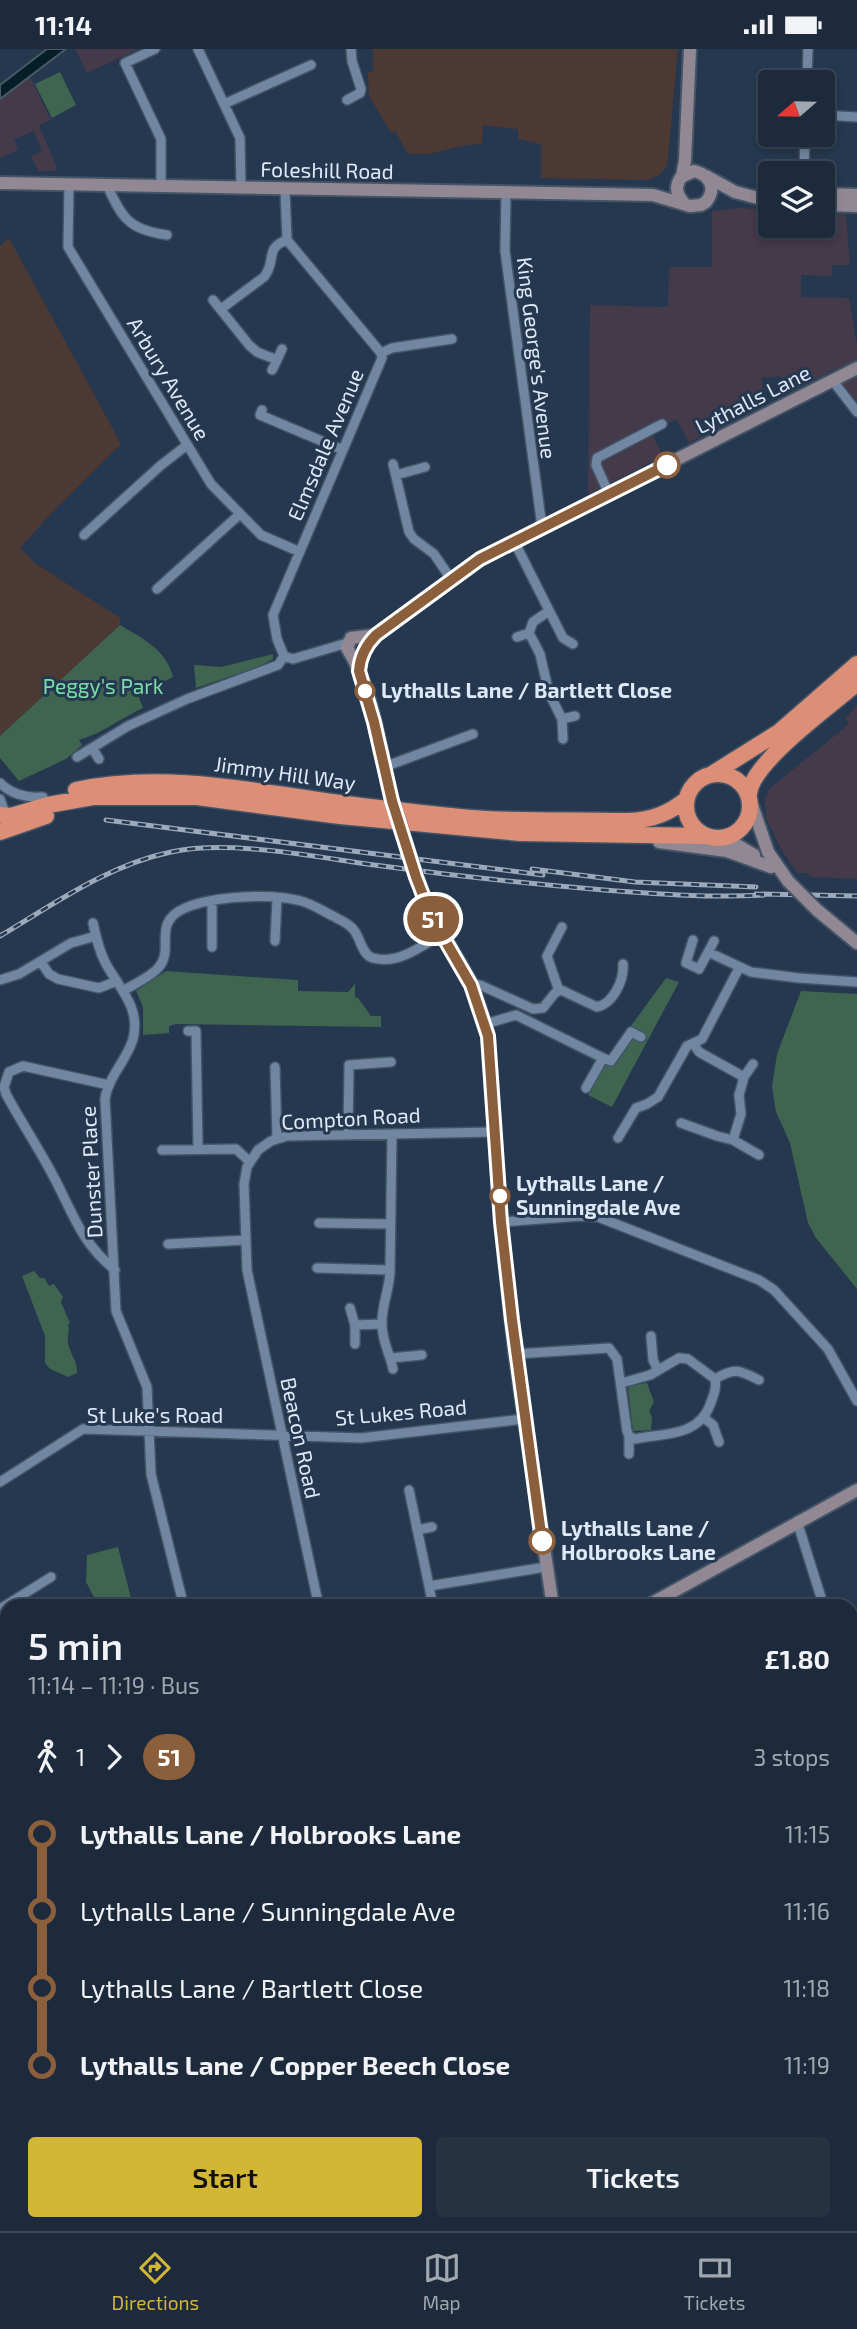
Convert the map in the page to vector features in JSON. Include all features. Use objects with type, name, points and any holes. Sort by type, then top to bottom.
[{"type":"highway","points":[[857,664],[779,732],[699,780],[687,799],[689,819],[693,827],[705,836],[725,838],[739,832],[750,813],[751,782],[763,765],[857,683]]},
{"type":"highway","points":[[710,775],[729,776],[741,783],[750,799]]},
{"type":"highway","name":"Jimmy Hill Way","points":[[2,818],[43,797],[102,785],[160,781],[227,786],[307,799],[485,819],[649,820],[671,811],[687,799]]},
{"type":"highway","name":"Jimmy Hill Way","points":[[2,818],[75,799],[197,797],[439,827],[520,834],[705,836]]},
{"type":"street","points":[[155,49],[125,63],[161,139],[161,187]]},
{"type":"street","points":[[198,49],[242,142],[241,189]]},
{"type":"street","points":[[347,100],[362,89],[352,61],[352,49]]},
{"type":"street","points":[[690,49],[685,142],[677,193],[682,202],[695,207],[710,198],[734,192]]},
{"type":"street","points":[[807,70],[808,49]]},
{"type":"street","points":[[224,104],[311,65]]},
{"type":"street","points":[[835,116],[857,117]]},
{"type":"street","points":[[685,142],[692,158],[711,184],[710,198]]},
{"type":"street","points":[[653,195],[681,176],[694,171],[734,192],[758,197]]},
{"type":"street","name":"Foleshill Road","points":[[0,183],[653,195],[682,202]]},
{"type":"street","name":"Arbury Avenue","points":[[69,184],[68,247],[211,484],[261,535],[300,552]]},
{"type":"street","points":[[107,185],[128,221],[139,230],[167,235]]},
{"type":"street","points":[[221,309],[270,271],[271,253],[275,246],[287,240],[285,190]]},
{"type":"street","name":"King George's Avenue","points":[[506,192],[505,251],[542,527]]},
{"type":"street","points":[[835,194],[857,195]]},
{"type":"street","points":[[751,195],[758,195]]},
{"type":"street","points":[[835,205],[857,206]]},
{"type":"street","name":"Elmsdale Avenue","points":[[284,656],[277,639],[273,615],[382,360],[381,353],[287,240]]},
{"type":"street","points":[[213,300],[257,352],[276,360]]},
{"type":"street","points":[[381,353],[392,348],[452,339]]},
{"type":"street","points":[[272,370],[282,349]]},
{"type":"street","name":"Lythalls Lane","points":[[355,648],[480,559],[857,368]]},
{"type":"street","points":[[833,381],[857,412]]},
{"type":"street","points":[[260,415],[343,450]]},
{"type":"street","points":[[609,494],[596,465],[597,458],[662,424]]},
{"type":"street","points":[[84,535],[159,466],[187,445]]},
{"type":"street","points":[[393,464],[409,532],[434,554],[451,579]]},
{"type":"street","points":[[396,475],[425,467]]},
{"type":"street","points":[[157,589],[240,514]]},
{"type":"street","points":[[514,541],[563,638],[573,644]]},
{"type":"street","points":[[549,611],[533,622],[529,633],[540,654],[549,693],[562,719],[563,739]]},
{"type":"street","points":[[517,637],[529,633]]},
{"type":"street","points":[[77,757],[128,726],[187,699],[278,665],[284,656],[293,659],[333,647],[355,648],[392,801],[423,896],[471,985],[485,1024],[491,1063],[501,1222],[515,1355],[552,1599]]},
{"type":"street","points":[[562,719],[575,716]]},
{"type":"street","points":[[384,767],[473,734]]},
{"type":"street","points":[[92,748],[99,759]]},
{"type":"street","points":[[0,783],[23,797],[43,797]]},
{"type":"street","points":[[750,799],[768,852],[786,879]]},
{"type":"street","points":[[585,836],[717,849],[771,867]]},
{"type":"street","points":[[725,838],[771,867],[817,910],[854,939]]},
{"type":"street","points":[[123,991],[160,966],[163,960],[165,927],[170,918],[188,907],[212,901],[253,897],[302,901],[348,924],[357,934],[366,954],[372,958],[402,956],[442,934]]},
{"type":"street","points":[[275,941],[277,899]]},
{"type":"street","points":[[212,901],[212,947]]},
{"type":"street","name":"Dunster Place","points":[[93,923],[104,959],[134,1011],[133,1038],[105,1098],[116,1311],[147,1387],[152,1474],[182,1599]]},
{"type":"street","points":[[559,991],[547,956],[562,927]]},
{"type":"street","points":[[0,980],[19,974],[71,943],[96,936]]},
{"type":"street","points":[[693,940],[686,963],[699,969],[714,941]]},
{"type":"street","points":[[708,952],[739,968],[799,978],[840,982],[852,981],[857,975]]},
{"type":"street","points":[[41,962],[49,974],[58,979],[99,988],[117,981]]},
{"type":"street","points":[[559,991],[565,991],[593,1006],[602,1006],[610,1001],[624,974],[623,964]]},
{"type":"street","points":[[618,1138],[636,1108],[647,1104],[661,1093],[687,1047],[702,1039],[739,968]]},
{"type":"street","points":[[471,985],[480,985],[538,1010],[547,1006],[559,991]]},
{"type":"street","points":[[485,1024],[516,1015],[611,1061],[631,1032],[641,1037]]},
{"type":"street","points":[[196,1031],[198,1148]]},
{"type":"street","points":[[693,1044],[699,1052],[744,1077]]},
{"type":"street","points":[[586,1089],[603,1058]]},
{"type":"street","points":[[348,1134],[349,1065],[391,1062]]},
{"type":"street","points":[[733,1140],[740,1125],[739,1095],[744,1077],[753,1064]]},
{"type":"street","points":[[109,1085],[23,1066],[9,1072],[4,1087],[86,1243],[115,1270]]},
{"type":"street","points":[[275,1067],[277,1138]]},
{"type":"street","points":[[681,1123],[733,1140],[759,1155]]},
{"type":"street","name":"Compton Road","points":[[249,1161],[258,1150],[277,1138],[292,1135],[495,1132]]},
{"type":"street","points":[[392,1134],[390,1281],[381,1324],[383,1340],[393,1369]]},
{"type":"street","points":[[162,1150],[236,1149],[249,1161],[244,1184],[246,1240],[168,1244]]},
{"type":"street","points":[[501,1222],[598,1217],[759,1280],[774,1290],[828,1349],[857,1401]]},
{"type":"street","points":[[319,1223],[390,1224]]},
{"type":"street","name":"Beacon Road","points":[[246,1240],[248,1277],[317,1599]]},
{"type":"street","points":[[317,1268],[390,1270]]},
{"type":"street","points":[[350,1308],[355,1325],[355,1344]]},
{"type":"street","points":[[355,1325],[381,1324]]},
{"type":"street","points":[[651,1336],[653,1360],[657,1370]]},
{"type":"street","points":[[515,1355],[609,1348],[617,1359],[622,1383],[629,1454]]},
{"type":"street","points":[[391,1358],[422,1355]]},
{"type":"street","points":[[622,1383],[640,1379],[679,1358],[688,1359],[715,1379],[716,1388],[704,1418],[695,1427],[635,1439],[629,1436]]},
{"type":"street","points":[[715,1379],[729,1370],[742,1371],[759,1380]]},
{"type":"street","points":[[704,1418],[713,1425],[719,1442]]},
{"type":"street","name":"St Lukes Road","points":[[281,1436],[360,1438],[524,1419]]},
{"type":"street","name":"St Luke's Road","points":[[0,1482],[83,1429],[281,1436]]},
{"type":"street","points":[[409,1490],[431,1599]]},
{"type":"street","points":[[659,1599],[857,1490]]},
{"type":"street","points":[[797,1521],[821,1599]]},
{"type":"street","points":[[417,1530],[432,1527]]},
{"type":"street","points":[[429,1586],[546,1567]]},
{"type":"street","points":[[16,1599],[51,1577]]},
{"type":"shaded area","points":[[75,49],[139,49],[87,73]]},
{"type":"shaded area","points":[[373,49],[678,49],[667,166],[658,176],[646,180],[541,178],[541,144],[518,139],[518,129],[483,125],[482,144],[429,154],[408,154],[395,131],[391,133],[369,96],[368,72],[373,72]]},
{"type":"shaded area","points":[[30,77],[51,120],[39,125],[56,171],[38,171],[31,156],[42,151],[34,131],[14,139],[18,150],[0,158],[0,99]]},
{"type":"shaded area","points":[[758,209],[758,238],[835,238],[835,214],[846,216],[850,265],[832,265],[832,276],[801,275],[801,297],[849,298],[857,345],[857,406],[835,369],[789,393],[780,376],[762,378],[763,406],[689,443],[677,419],[651,432],[663,456],[588,495],[590,305],[668,307],[669,267],[712,267],[712,211]]},
{"type":"shaded area","points":[[9,238],[121,444],[20,548],[35,563],[120,618],[120,625],[0,736],[0,246]]},
{"type":"shaded area","points":[[857,705],[857,879],[810,877],[807,873],[797,873],[781,849],[766,818],[765,798],[770,788],[848,725],[849,722],[845,719]]},
{"type":"green space","points":[[60,72],[76,105],[52,118],[35,84]]},
{"type":"green space","name":"Peggy's Park","points":[[120,625],[159,652],[170,667],[173,677],[138,695],[143,708],[79,740],[82,745],[66,759],[19,781],[0,758],[0,736]]},
{"type":"green space","points":[[273,654],[273,659],[260,666],[196,688],[194,665],[221,667]]},
{"type":"green space","points":[[166,971],[298,980],[298,991],[348,992],[355,984],[355,997],[371,1016],[381,1016],[381,1027],[176,1024],[169,1026],[169,1033],[143,1035],[143,1007],[136,991]]},
{"type":"green space","points":[[666,978],[679,982],[612,1107],[588,1095],[609,1056]]},
{"type":"green space","points":[[801,991],[857,994],[857,1289],[816,1238],[808,1223],[790,1143],[776,1112],[772,1087],[777,1054]]},
{"type":"green space","points":[[34,1271],[40,1278],[44,1278],[49,1286],[54,1284],[63,1297],[61,1302],[70,1323],[68,1343],[77,1369],[77,1373],[68,1377],[50,1369],[45,1363],[45,1336],[22,1276]]},
{"type":"green space","points":[[647,1383],[654,1402],[649,1411],[652,1417],[651,1430],[633,1431],[628,1389],[631,1385]]},
{"type":"green space","points":[[118,1547],[131,1599],[90,1599],[94,1597],[86,1582],[87,1555]]},
{"type":"water","points":[[47,49],[66,49],[0,99],[0,85]]},
{"type":"railway","points":[[106,820],[543,875]]},
{"type":"railway","points":[[0,936],[61,899],[125,866],[171,852],[195,849],[276,851],[437,873],[604,890],[704,896],[764,895]]},
{"type":"railway","points":[[532,869],[635,882],[756,887]]},
{"type":"railway","points":[[756,894],[857,896]]},
{"type":"bus line","name":"51","points":[[542,1541],[526,1440],[501,1222],[488,1036],[471,985],[431,916],[416,877],[392,801],[359,664],[369,642],[376,635],[480,559],[667,465]]},
{"type":"place","name":"Lythalls Lane / Bartlett Close","points":[[365,691]]},
{"type":"place","name":"Lythalls Lane / Sunningdale Ave","points":[[500,1196]]},
{"type":"place","name":"Lythalls Lane / Holbrooks Lane","points":[[542,1541]]}]
